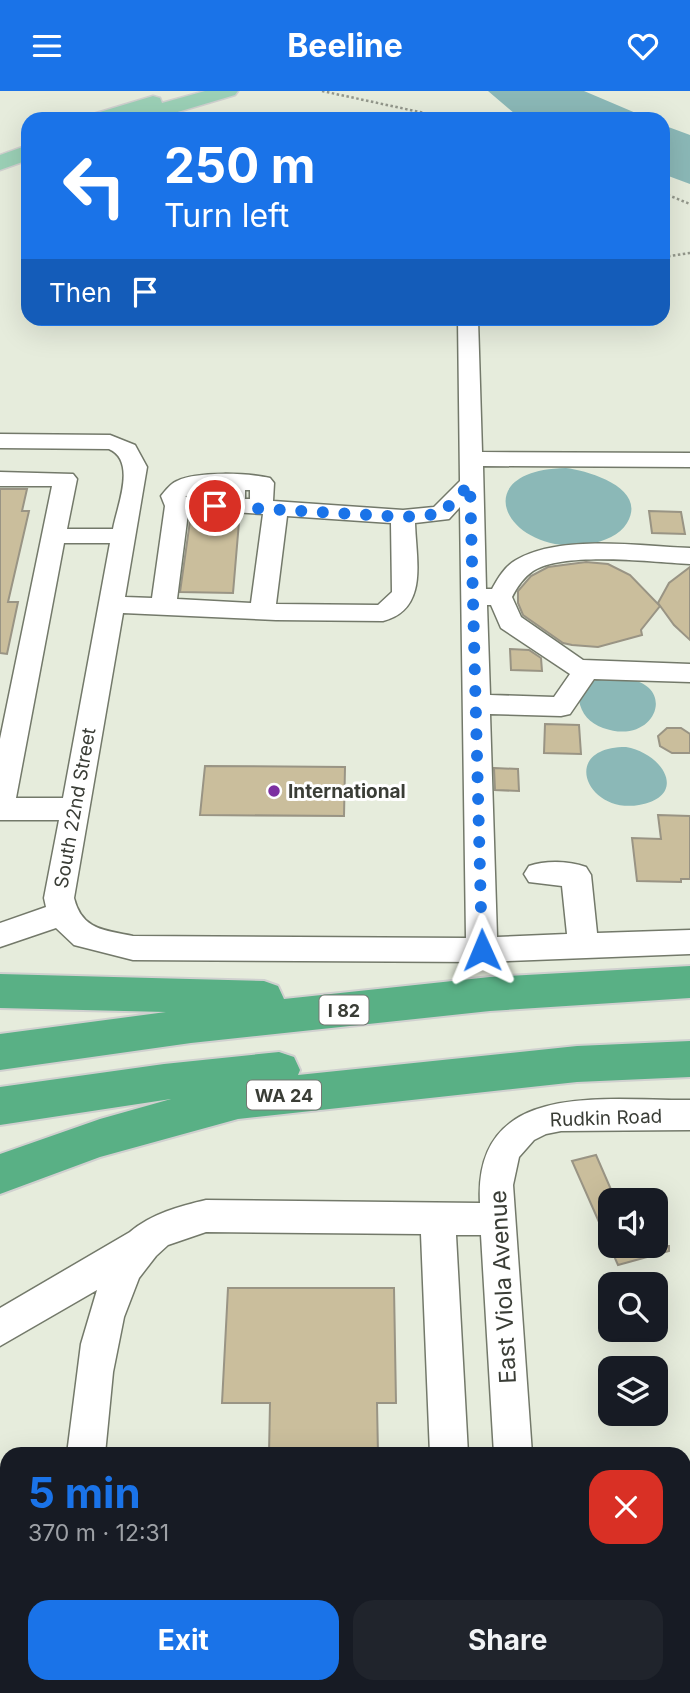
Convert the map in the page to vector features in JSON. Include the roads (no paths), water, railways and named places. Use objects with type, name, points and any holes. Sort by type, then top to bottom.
[{"type":"highway","name":"I 82","points":[[0,1052],[191,1026],[490,994],[690,982]]},
{"type":"highway","points":[[0,991],[294,998],[490,994]]},
{"type":"highway","points":[[0,1107],[164,1082],[369,1061],[560,1045],[690,1041]]},
{"type":"highway","name":"WA 24","points":[[0,1174],[100,1138],[238,1100],[578,1064],[690,1059]]},
{"type":"main road","points":[[125,112],[181,98],[228,91]]},
{"type":"main road","points":[[148,112],[181,98]]},
{"type":"main road","points":[[0,151],[21,144]]},
{"type":"main road","points":[[0,163],[21,155]]},
{"type":"street","points":[[468,326],[482,950]]},
{"type":"street","name":"South 22nd Street","points":[[0,441],[103,442],[127,447],[136,467],[60,898],[62,914],[74,931],[96,941],[133,948],[482,950],[690,942]]},
{"type":"street","points":[[471,472],[690,460]]},
{"type":"street","points":[[163,607],[177,506],[234,494],[269,507],[403,517],[441,514],[471,472]]},
{"type":"street","points":[[0,479],[65,479],[0,809],[75,809]]},
{"type":"street","points":[[262,611],[269,507]]},
{"type":"street","points":[[110,604],[383,613],[398,602],[404,592],[403,517]]},
{"type":"street","points":[[54,536],[122,536]]},
{"type":"street","points":[[690,556],[564,554],[542,558],[527,564],[508,582],[500,597],[510,622],[574,666],[587,670],[690,673]]},
{"type":"street","points":[[474,597],[500,597]]},
{"type":"street","points":[[476,704],[561,706],[587,670]]},
{"type":"street","points":[[539,874],[576,875],[583,946]]},
{"type":"street","points":[[0,935],[62,914]]},
{"type":"street","name":"Rudkin Road","points":[[523,1128],[543,1119],[561,1116],[690,1115]]},
{"type":"street","name":"East Viola Avenue","points":[[513,1447],[498,1219],[498,1161],[505,1146],[523,1128]]},
{"type":"street","points":[[0,1328],[175,1225],[206,1216],[498,1219]]},
{"type":"street","points":[[438,1218],[449,1447]]},
{"type":"street","points":[[87,1447],[98,1353],[110,1302],[117,1284],[144,1243]]},
{"type":"water","points":[[488,91],[584,91],[634,112],[513,112]]},
{"type":"water","points":[[670,128],[690,135],[690,184],[670,177]]},
{"type":"water","points":[[566,468],[601,477],[623,491],[630,500],[631,511],[627,523],[620,531],[590,544],[561,545],[537,538],[519,527],[508,512],[506,497],[514,483],[534,472]]},
{"type":"water","points":[[599,679],[627,679],[643,684],[652,692],[656,702],[654,713],[636,729],[621,732],[603,728],[590,721],[579,700],[591,682]]},
{"type":"water","points":[[626,747],[651,758],[666,776],[667,785],[663,794],[654,800],[639,805],[620,805],[605,800],[594,791],[588,779],[587,768],[592,757],[605,750]]},
{"type":"place","name":"International","points":[[274,791]]}]
